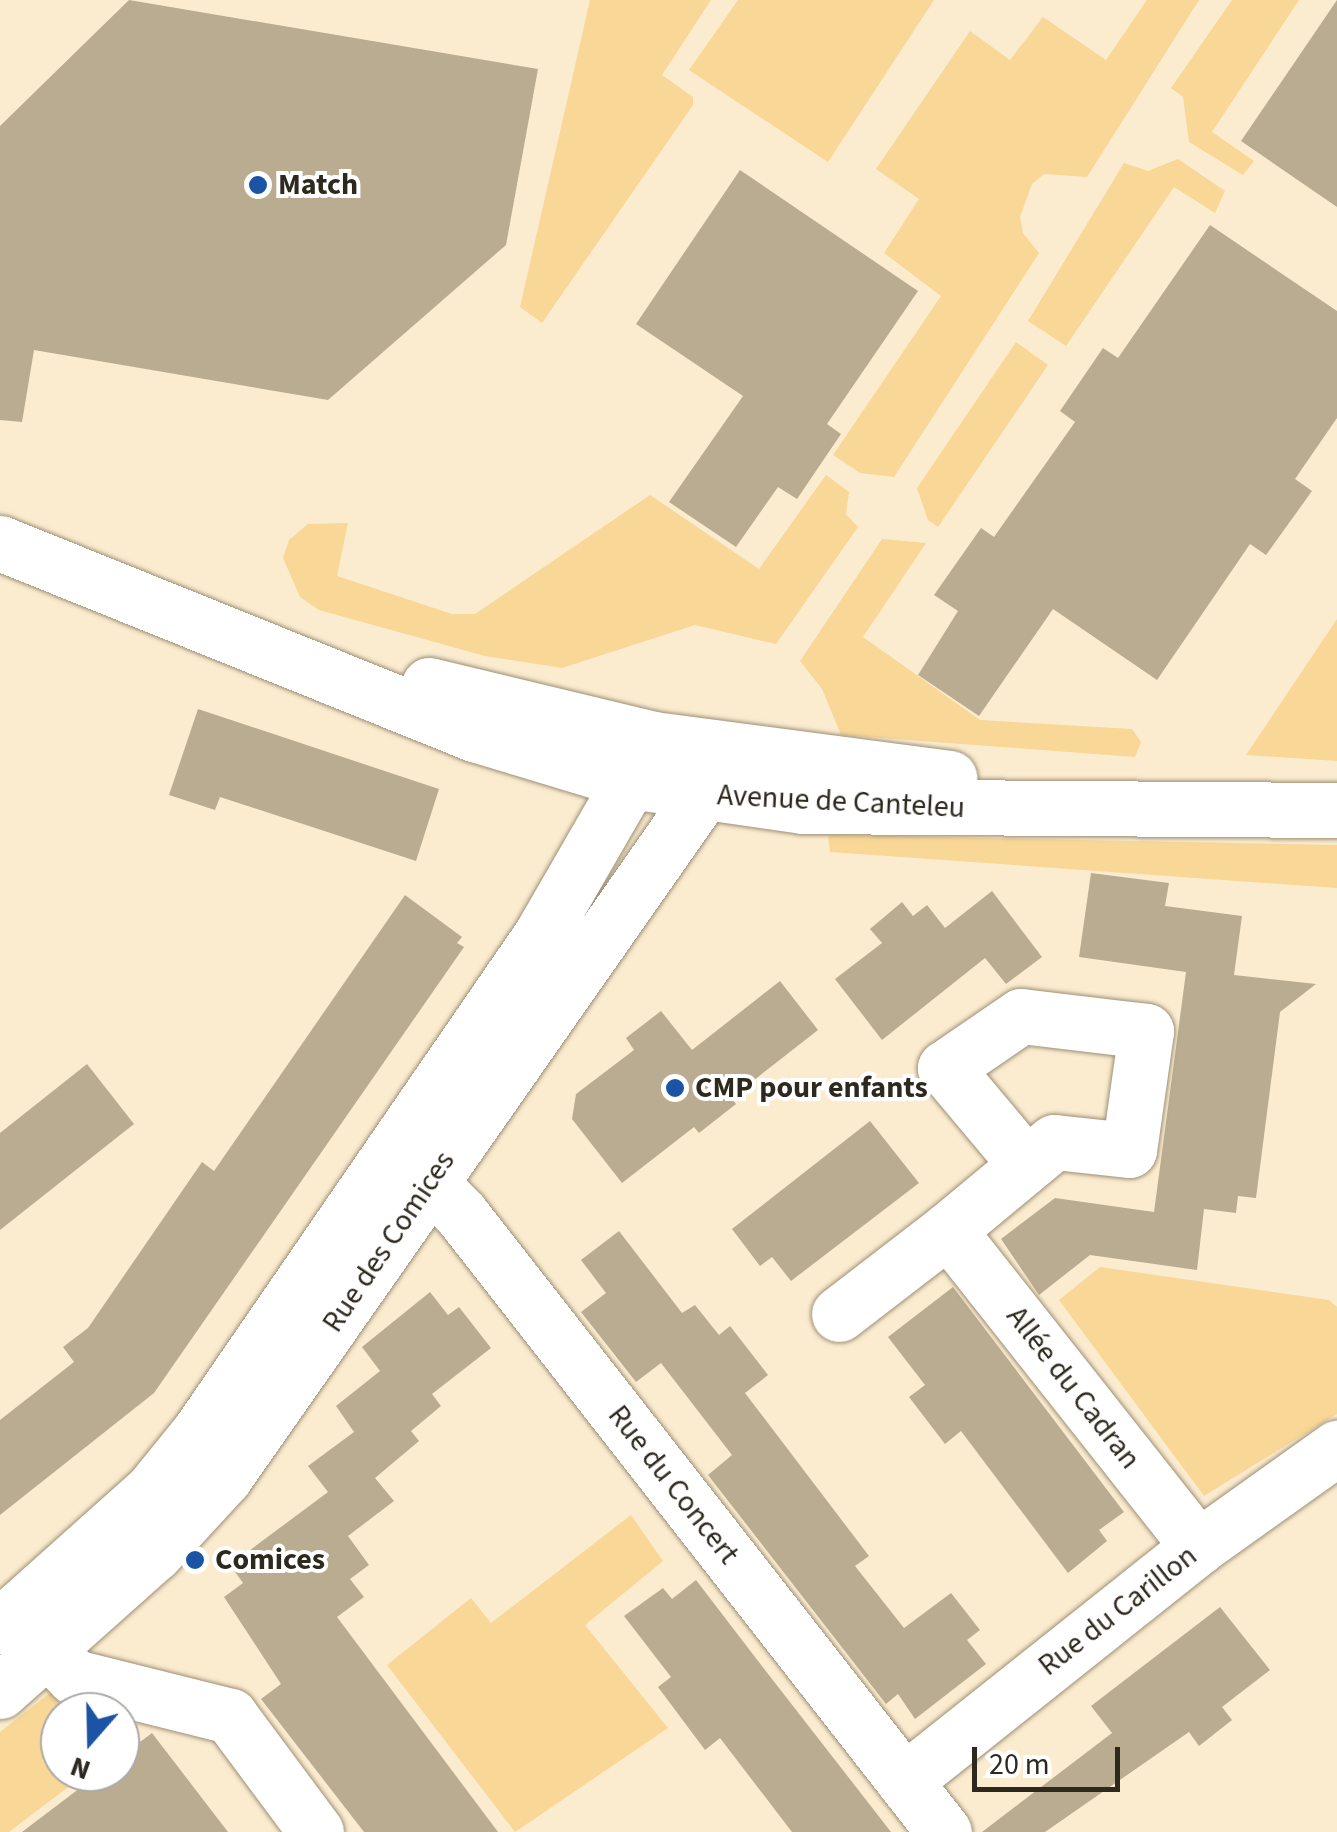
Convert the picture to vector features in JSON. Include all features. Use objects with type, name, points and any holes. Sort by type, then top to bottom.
[{"type":"street","name":"Avenue de Canteleu","points":[[0,543],[196,618],[474,734],[717,773],[902,810],[1337,808]]},
{"type":"street","name":"Rue des Comices","points":[[0,1690],[15,1622],[165,1544],[224,1478],[412,1164],[642,760]]},
{"type":"street","name":"Rue des Comices","points":[[412,1164],[717,773]]},
{"type":"street","points":[[839,1314],[948,1230],[1024,1162]]},
{"type":"street","name":"Rue du Concert","points":[[412,1164],[462,1214],[944,1832]]},
{"type":"street","name":"Allée du Cadran","points":[[948,1230],[1198,1546]]},
{"type":"street","name":"Rue du Carillon","points":[[904,1781],[1198,1546],[1337,1448]]},
{"type":"street","points":[[15,1622],[74,1678],[230,1716],[316,1832]]},
{"type":"shaded area","points":[[590,0],[711,0],[662,75],[693,97],[693,105],[542,323],[520,307]]},
{"type":"shaded area","points":[[738,0],[934,0],[828,162],[689,70]]},
{"type":"shaded area","points":[[1147,0],[1199,0],[1087,177],[1044,174],[1032,184],[1020,217],[1023,233],[1039,253],[894,477],[860,473],[833,455],[941,296],[884,253],[919,199],[876,169],[970,31],[1010,60],[1043,17],[1106,60]]},
{"type":"shaded area","points":[[1232,0],[1299,0],[1212,132],[1254,161],[1243,175],[1189,142],[1183,97],[1171,88]]},
{"type":"shaded area","points":[[1178,159],[1225,191],[1215,213],[1174,187],[1066,346],[1028,321],[1124,163],[1148,171]]},
{"type":"shaded area","points":[[1016,342],[1048,365],[938,527],[928,520],[917,488]]},
{"type":"shaded area","points":[[826,475],[849,492],[846,514],[858,527],[776,644],[695,625],[562,668],[485,656],[319,610],[300,597],[283,558],[289,540],[308,524],[348,523],[337,576],[452,614],[475,614],[650,495],[759,569]]},
{"type":"shaded area","points":[[882,539],[926,543],[863,637],[980,720],[1132,729],[1141,742],[1135,757],[841,735],[822,689],[800,661]]},
{"type":"shaded area","points":[[1337,619],[1337,761],[1246,755]]},
{"type":"shaded area","points":[[828,835],[1337,845],[1337,888],[830,852]]},
{"type":"shaded area","points":[[1100,1267],[1329,1300],[1337,1307],[1337,1414],[1204,1496],[1059,1300]]},
{"type":"shaded area","points":[[631,1515],[663,1561],[585,1625],[668,1728],[515,1832],[387,1665],[471,1598],[491,1623]]},
{"type":"shaded area","points":[[40,1701],[40,1792],[62,1792],[9,1832],[0,1832],[0,1732]]},
{"type":"building","name":"Match","points":[[129,0],[538,69],[506,245],[328,400],[34,350],[22,422],[0,420],[0,126]]},
{"type":"building","points":[[1337,0],[1337,207],[1241,141]]},
{"type":"building","points":[[740,170],[918,291],[827,424],[841,434],[797,499],[778,487],[736,547],[669,502],[743,396],[636,324]]},
{"type":"building","points":[[1210,225],[1337,311],[1337,418],[1295,479],[1312,491],[1266,555],[1250,544],[1157,680],[1053,609],[979,716],[918,675],[958,611],[934,595],[981,528],[994,537],[1075,422],[1060,411],[1103,348],[1118,358]]},
{"type":"building","points":[[198,709],[439,789],[416,861],[220,797],[215,810],[169,795]]},
{"type":"building","points":[[1091,873],[1169,883],[1165,906],[1242,916],[1234,975],[1316,984],[1280,1012],[1256,1198],[1238,1196],[1236,1213],[1204,1209],[1197,1270],[1090,1255],[1039,1295],[1001,1239],[1055,1198],[1154,1212],[1186,972],[1079,957]]},
{"type":"building","points":[[992,891],[1042,957],[1006,984],[985,958],[882,1040],[835,979],[882,943],[870,929],[902,902],[913,916],[927,905],[945,928]]},
{"type":"building","points":[[405,895],[462,937],[457,943],[464,947],[154,1393],[0,1515],[0,1420],[74,1362],[63,1347],[88,1328],[202,1162],[214,1171]]},
{"type":"building","name":"CMP pour enfants","points":[[780,981],[818,1030],[731,1098],[736,1104],[699,1133],[694,1127],[622,1183],[572,1119],[576,1094],[634,1050],[626,1038],[661,1011],[692,1050]]},
{"type":"building","points":[[87,1064],[134,1124],[0,1230],[0,1133]]},
{"type":"building","points":[[870,1121],[919,1183],[791,1281],[772,1257],[760,1266],[732,1229]]},
{"type":"building","points":[[619,1231],[682,1313],[695,1305],[719,1335],[730,1326],[768,1375],[745,1393],[869,1556],[855,1566],[904,1628],[951,1593],[980,1630],[967,1640],[986,1664],[915,1719],[898,1694],[886,1704],[708,1475],[732,1455],[661,1363],[636,1382],[581,1312],[606,1293],[581,1260]]},
{"type":"building","points":[[953,1287],[1124,1512],[1099,1530],[1107,1541],[1068,1573],[961,1431],[945,1444],[909,1397],[925,1385],[888,1337]]},
{"type":"building","points":[[430,1292],[448,1315],[459,1307],[491,1348],[432,1394],[441,1406],[411,1431],[419,1441],[375,1478],[394,1501],[348,1536],[369,1565],[350,1579],[364,1597],[337,1617],[498,1832],[364,1832],[261,1699],[281,1684],[224,1597],[243,1583],[230,1565],[328,1492],[308,1466],[354,1432],[336,1406],[380,1371],[362,1347]]},
{"type":"building","points":[[696,1580],[891,1832],[792,1832],[720,1738],[705,1750],[658,1687],[671,1677],[624,1616],[663,1588],[672,1599]]},
{"type":"building","points":[[1220,1607],[1270,1670],[1222,1707],[1232,1720],[1199,1746],[1189,1732],[1045,1832],[982,1832],[1112,1733],[1091,1706]]},
{"type":"building","points":[[152,1733],[228,1832],[22,1832],[75,1792],[140,1792],[140,1742]]},
{"type":"place","name":"Match","points":[[258,185]]},
{"type":"place","name":"CMP pour enfants","points":[[675,1088]]},
{"type":"place","name":"Comices","points":[[195,1560]]}]
